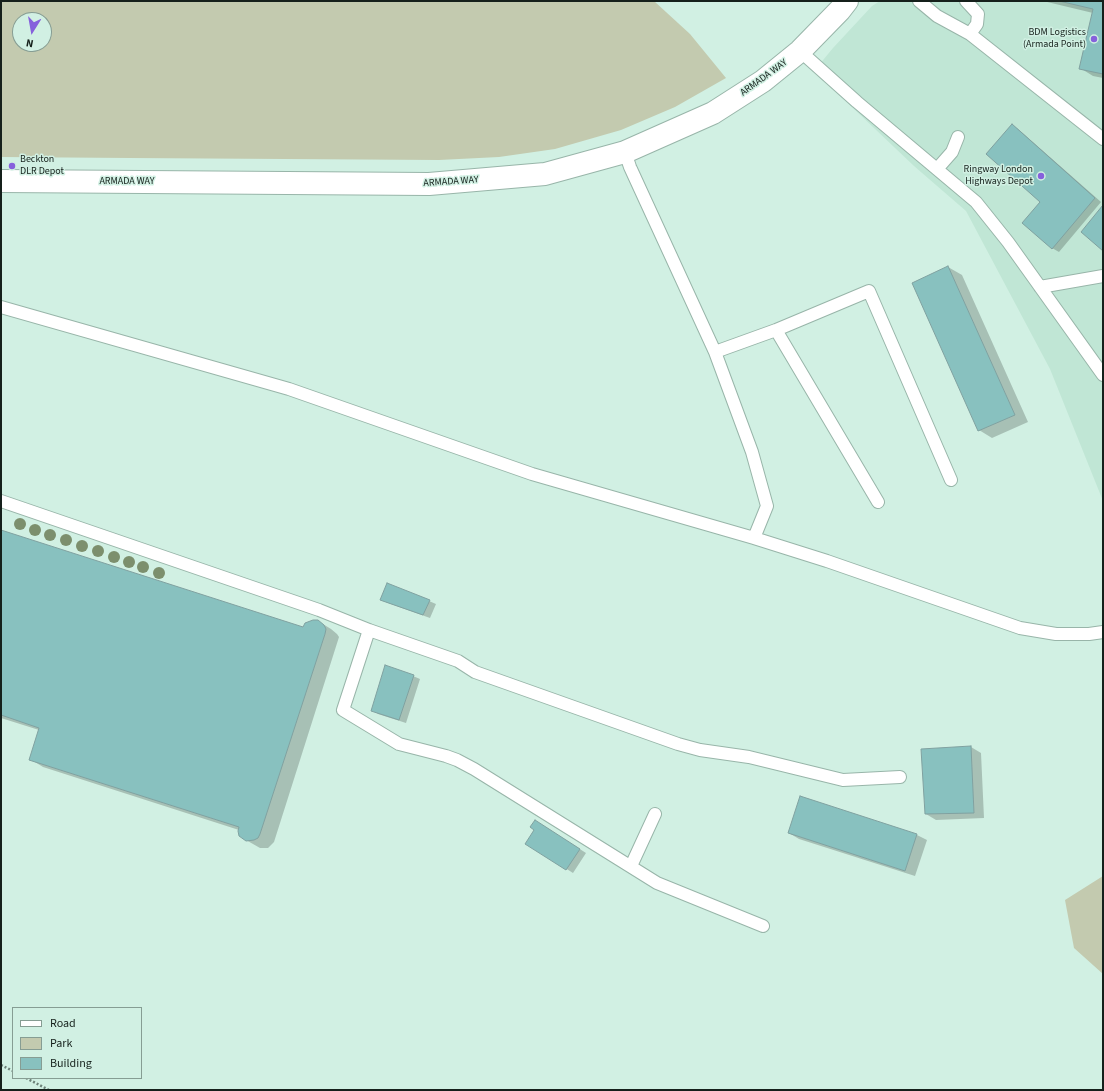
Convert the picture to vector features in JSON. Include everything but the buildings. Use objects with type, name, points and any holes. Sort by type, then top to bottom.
[{"type":"street","name":"ARMADA WAY","points":[[1,181],[429,184],[545,174],[625,152],[713,113],[763,81],[800,51],[847,1]]},
{"type":"lane","points":[[920,1],[936,16],[970,34],[1103,139]]},
{"type":"lane","points":[[966,1],[978,14],[977,24],[970,34]]},
{"type":"lane","points":[[800,51],[857,102],[976,202],[1008,242],[1103,375]]},
{"type":"lane","points":[[937,169],[952,152],[958,137]]},
{"type":"lane","points":[[625,152],[630,167],[715,352],[752,452],[767,506],[754,538]]},
{"type":"lane","points":[[1040,287],[1103,276]]},
{"type":"lane","points":[[715,352],[776,330],[869,290],[951,480]]},
{"type":"lane","points":[[1,307],[289,389],[532,474],[754,538],[827,561],[1020,628],[1056,634],[1089,634],[1103,632]]},
{"type":"lane","points":[[776,330],[878,502]]},
{"type":"lane","points":[[1,501],[318,610],[369,630],[458,661],[475,672],[685,746],[700,750],[749,757],[843,780],[900,777]]},
{"type":"lane","points":[[369,630],[342,710],[399,744],[446,756],[466,764],[657,883],[763,926]]},
{"type":"lane","points":[[631,866],[655,814]]},
{"type":"path","points":[[1,1065],[12,1070]]},
{"type":"path","points":[[28,1079],[49,1090]]},
{"type":"shaded area","points":[[880,1],[1103,1],[1103,501],[1050,369],[966,211],[914,166],[814,71],[872,6]]},
{"type":"green space","points":[[1,1],[654,1],[690,34],[726,78],[675,107],[621,130],[555,149],[499,157],[439,160],[1,157]]},
{"type":"green space","points":[[1103,876],[1103,974],[1074,948],[1065,900]]},
{"type":"place","name":"BDM Logistics (Armada Point)","points":[[1094,39]]},
{"type":"place","name":"Beckton DLR Depot","points":[[12,166]]},
{"type":"place","name":"Ringway London Highways Depot","points":[[1041,176]]}]
